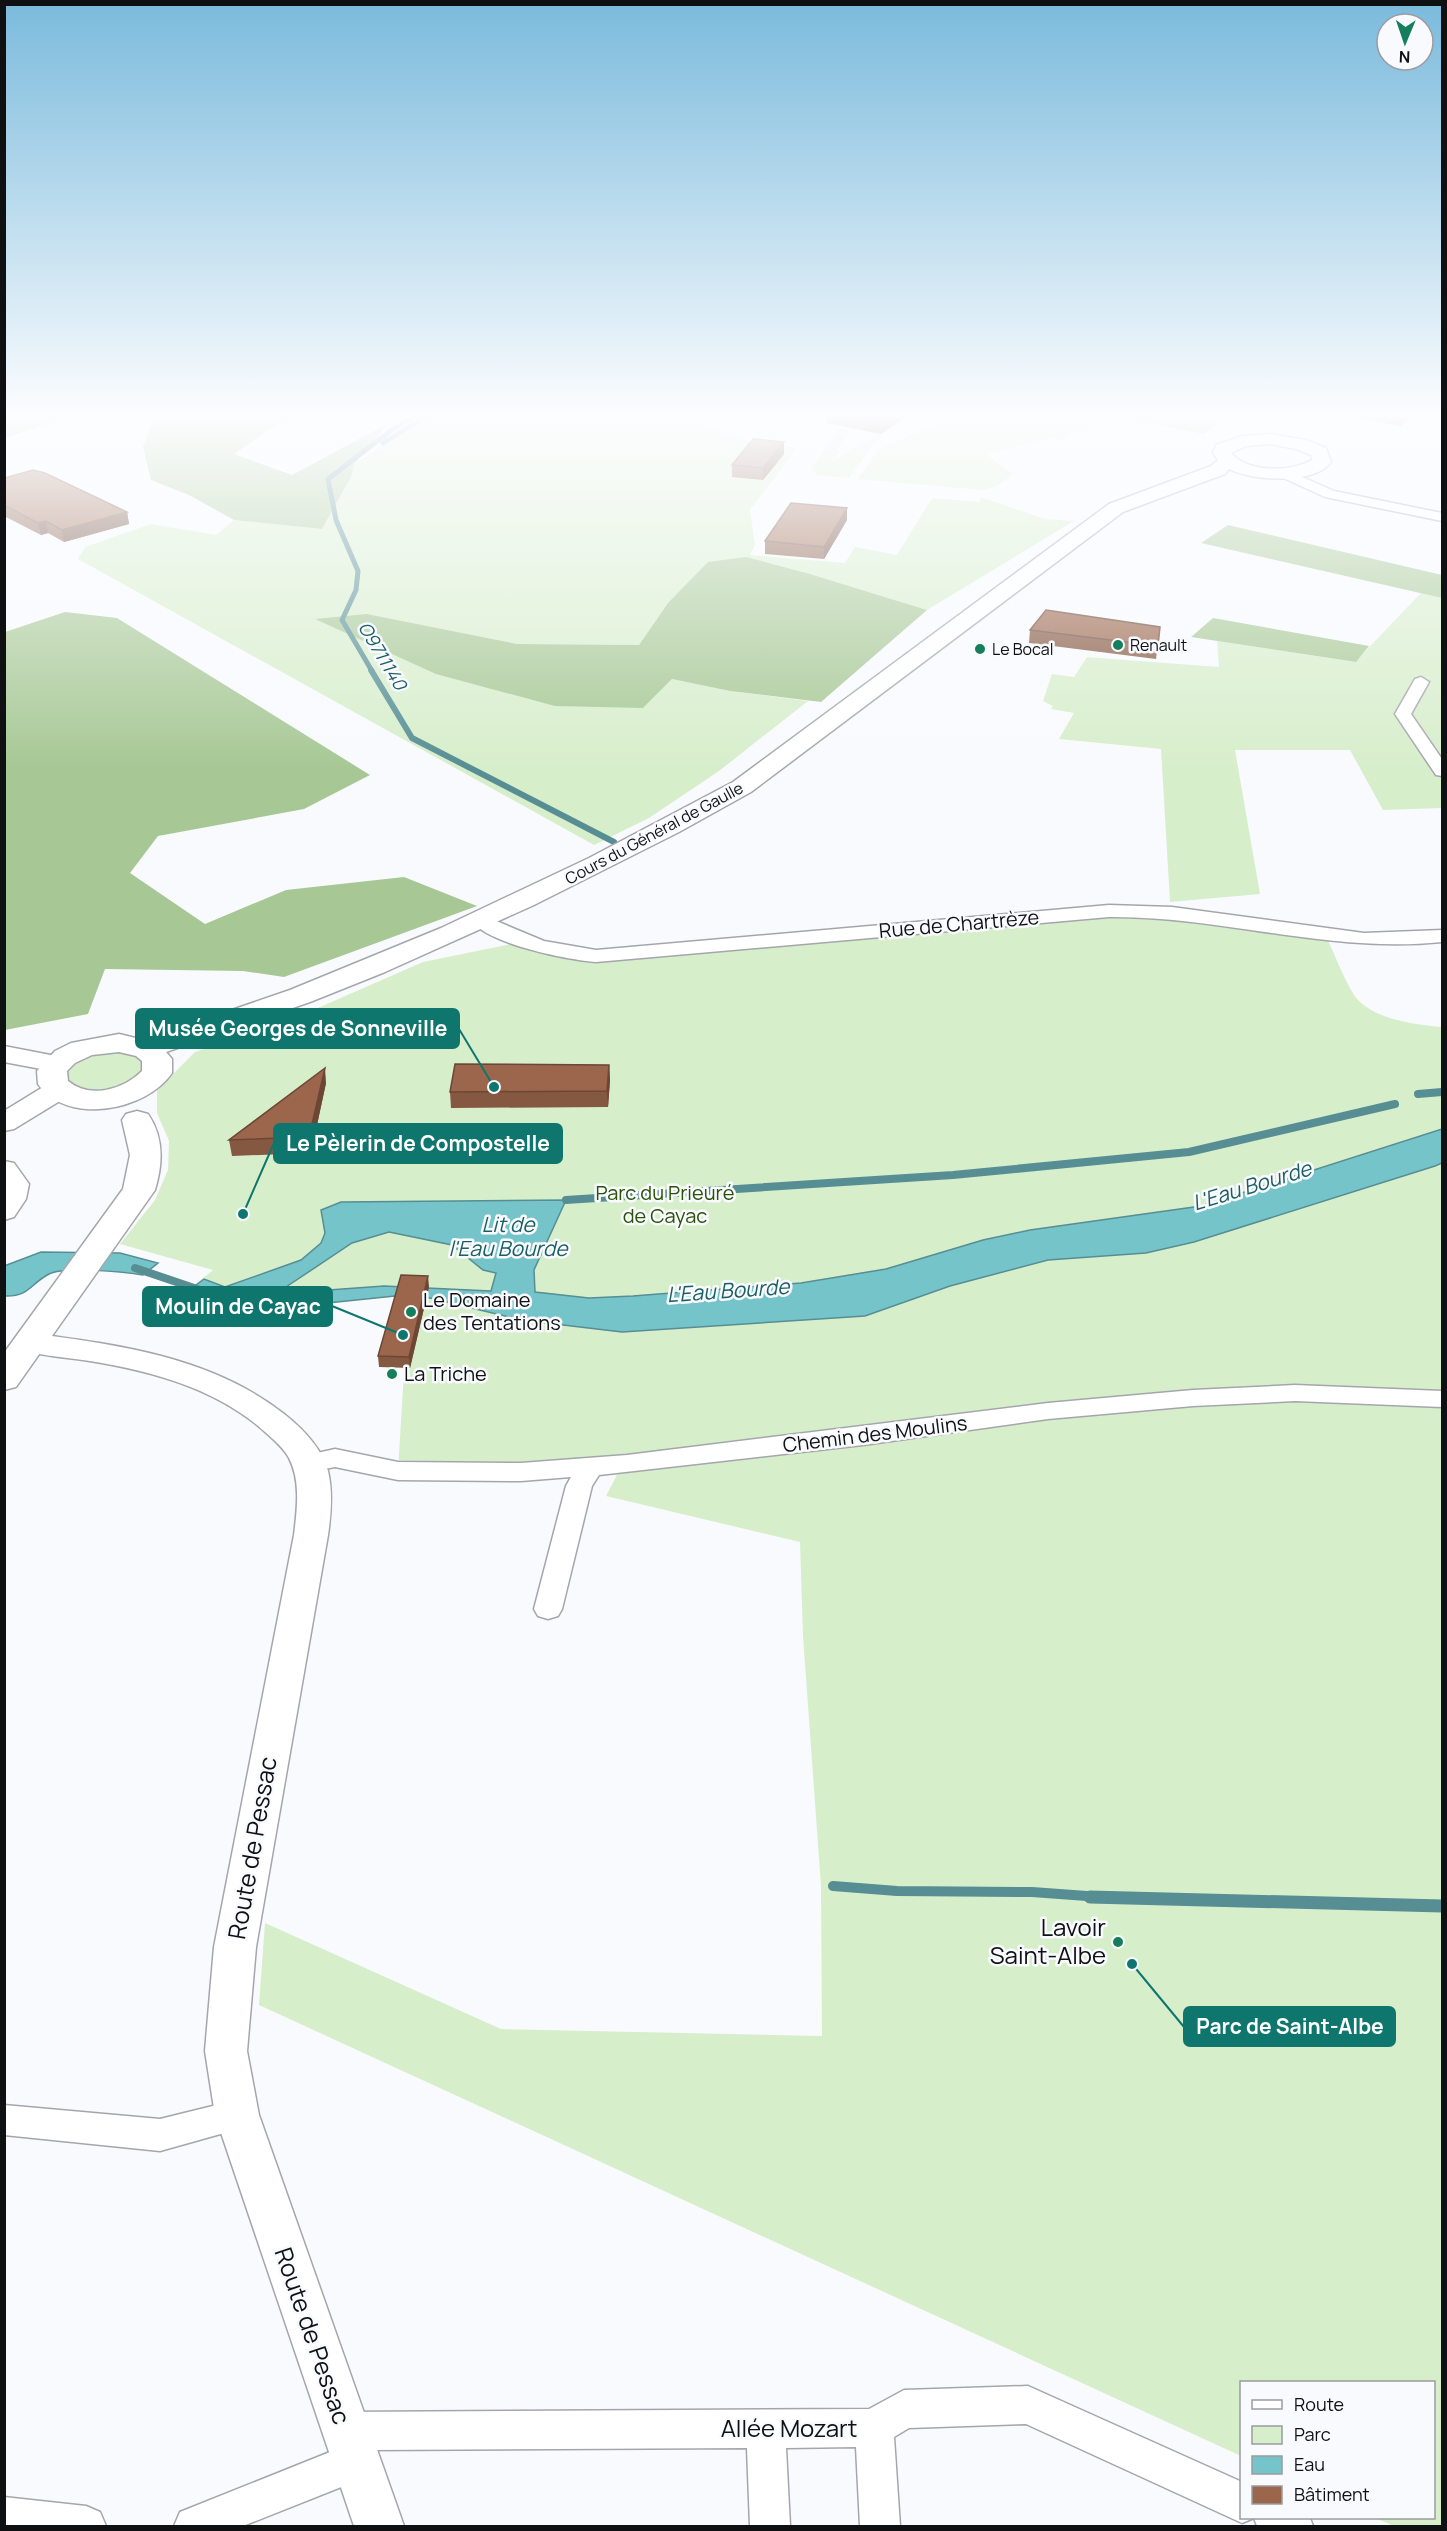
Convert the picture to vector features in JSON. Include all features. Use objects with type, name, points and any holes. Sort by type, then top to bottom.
[{"type":"main road","name":"Cours du Général de Gaulle","points":[[104,1099],[148,1067],[339,992],[611,869],[690,825],[1083,533]]},
{"type":"main road","points":[[4,1379],[134,1198],[145,1173],[146,1145],[137,1120],[148,1067],[119,1043],[103,1044],[76,1051],[57,1077],[77,1098],[104,1099],[137,1120]]},
{"type":"street","points":[[1421,682],[1403,714],[1443,771]]},
{"type":"street","name":"Rue de Chartrèze","points":[[488,924],[526,944],[560,954],[596,956],[1095,912],[1185,914],[1326,936],[1377,941],[1415,940],[1443,936]]},
{"type":"street","points":[[4,1054],[57,1077],[4,1123]]},
{"type":"street","points":[[4,1169],[15,1185],[12,1199],[4,1211]]},
{"type":"street","points":[[30,1343],[150,1363],[233,1392],[276,1424],[299,1448],[309,1463]]},
{"type":"street","name":"Chemin des Moulins","points":[[309,1463],[335,1458],[398,1471],[521,1472],[590,1467],[863,1436],[1048,1411],[1193,1398],[1295,1393],[1443,1400]]},
{"type":"street","name":"Route de Pessac","points":[[309,1463],[313,1484],[311,1535],[235,1947],[226,2051],[237,2115],[379,2526]]},
{"type":"street","points":[[548,1609],[579,1486],[590,1467]]},
{"type":"street","points":[[4,2120],[160,2135],[237,2115]]},
{"type":"street","name":"Allée Mozart","points":[[350,2446],[766,2429],[874,2428],[904,2409],[1028,2405],[1240,2502]]},
{"type":"street","points":[[874,2428],[880,2526]]},
{"type":"street","points":[[766,2429],[770,2526]]},
{"type":"street","points":[[194,2526],[350,2446]]},
{"type":"street","points":[[4,2517],[86,2526]]},
{"type":"street","points":[[1278,2519],[1293,2526]]},
{"type":"green space","points":[[125,533],[216,535],[218,533],[753,533],[755,545],[750,555],[845,563],[855,547],[897,555],[910,533],[1054,533],[927,610],[810,574],[668,603],[639,645],[517,644],[367,614],[643,708],[672,679],[730,691],[808,701],[719,771],[649,818],[594,845],[78,559],[85,547]]},
{"type":"green space","points":[[1216,533],[1263,533],[1442,575],[1442,598],[1201,543]]},
{"type":"green space","points":[[746,557],[927,610],[821,702],[730,691],[672,679],[643,708],[555,706],[436,674],[315,619],[367,614],[517,644],[639,645],[668,603],[708,562]]},
{"type":"green space","points":[[1421,593],[1442,598],[1442,808],[1383,810],[1350,750],[1235,750],[1260,894],[1170,902],[1161,749],[1059,739],[1074,713],[1051,709],[1053,706],[1043,701],[1052,674],[1074,677],[1087,657],[1219,667],[1217,641],[1355,662]]},
{"type":"green space","points":[[65,612],[117,618],[370,775],[304,809],[158,836],[130,873],[205,924],[286,890],[404,877],[477,906],[284,977],[243,971],[105,969],[88,1014],[5,1030],[5,632]]},
{"type":"green space","points":[[1213,618],[1369,646],[1356,662],[1191,637]]},
{"type":"green space","name":"Parc du Prieuré de Cayac","points":[[1095,912],[1326,936],[1350,988],[1361,1003],[1371,1010],[1394,1019],[1442,1027],[1442,2526],[1394,2526],[1377,2519],[1435,2519],[1435,2381],[1240,2381],[1240,2456],[259,2005],[265,1923],[501,2029],[822,2036],[821,1886],[803,1636],[800,1542],[606,1496],[618,1473],[398,1471],[404,1371],[423,1297],[395,1296],[289,1307],[231,1308],[224,1311],[195,1301],[184,1294],[213,1270],[120,1244],[155,1200],[168,1170],[169,1141],[157,1113],[157,1090],[195,1052],[320,1007],[423,962],[521,942],[560,954]]},
{"type":"green space","points":[[129,1051],[143,1061],[143,1074],[132,1080],[114,1088],[98,1091],[67,1083],[65,1069],[93,1052]]},
{"type":"water","name":"Lit de l'Eau Bourde","points":[[1442,1129],[1442,1163],[1435,1166],[1194,1242],[1146,1253],[1048,1260],[950,1286],[865,1316],[622,1332],[521,1320],[430,1298],[395,1296],[289,1307],[231,1308],[224,1311],[195,1301],[184,1294],[204,1279],[225,1287],[301,1260],[321,1243],[325,1233],[321,1210],[341,1202],[566,1200],[534,1270],[535,1292],[589,1298],[801,1283],[886,1269],[983,1240],[1030,1230],[1201,1206]],"holes":[[[389,1232],[452,1245],[483,1270],[496,1273],[491,1291],[384,1286],[287,1293],[283,1289],[352,1243]]]},
{"type":"water","points":[[41,1252],[120,1253],[158,1263],[143,1275],[95,1270],[57,1272],[49,1274],[24,1292],[5,1296],[4,1266]]},
{"type":"building","points":[[770,533],[832,533],[824,547],[765,541]]},
{"type":"building","points":[[1046,610],[1160,627],[1158,646],[1030,630]]},
{"type":"building","points":[[455,1064],[609,1065],[607,1091],[450,1092]]},
{"type":"building","points":[[325,1068],[309,1137],[229,1140]]},
{"type":"building","points":[[401,1275],[428,1276],[409,1357],[378,1356]]},
{"type":"waterway","name":"O9711140","points":[[342,533],[358,571],[356,590],[342,620],[372,671]]},
{"type":"waterway","name":"O9711140","points":[[371,670],[412,738],[614,842]]},
{"type":"waterway","points":[[1418,1094],[1442,1092]]},
{"type":"waterway","points":[[566,1200],[953,1175],[1189,1152],[1395,1104]]},
{"type":"waterway","name":"L'Eau Bourde","points":[[135,1268],[203,1291]]},
{"type":"waterway","points":[[833,1886],[897,1891],[1032,1892],[1106,1897]]},
{"type":"waterway","points":[[1090,1897],[1106,1897]]},
{"type":"waterway","points":[[1106,1897],[1442,1906]]},
{"type":"waterway","points":[[1106,1897],[1114,1898]]},
{"type":"place","name":"Renault","points":[[1118,645]]},
{"type":"place","name":"Le Bocal","points":[[980,649]]},
{"type":"place","name":"Musée Georges de Sonneville","points":[[494,1087]]},
{"type":"place","name":"Le Pèlerin de Compostelle","points":[[243,1214]]},
{"type":"place","name":"Le Domaine des Tentations","points":[[411,1312]]},
{"type":"place","name":"Moulin de Cayac","points":[[403,1335]]},
{"type":"place","name":"La Triche","points":[[392,1374]]},
{"type":"place","name":"Lavoir Saint-Albe","points":[[1118,1942]]},
{"type":"place","name":"Parc de Saint-Albe","points":[[1132,1964]]}]
